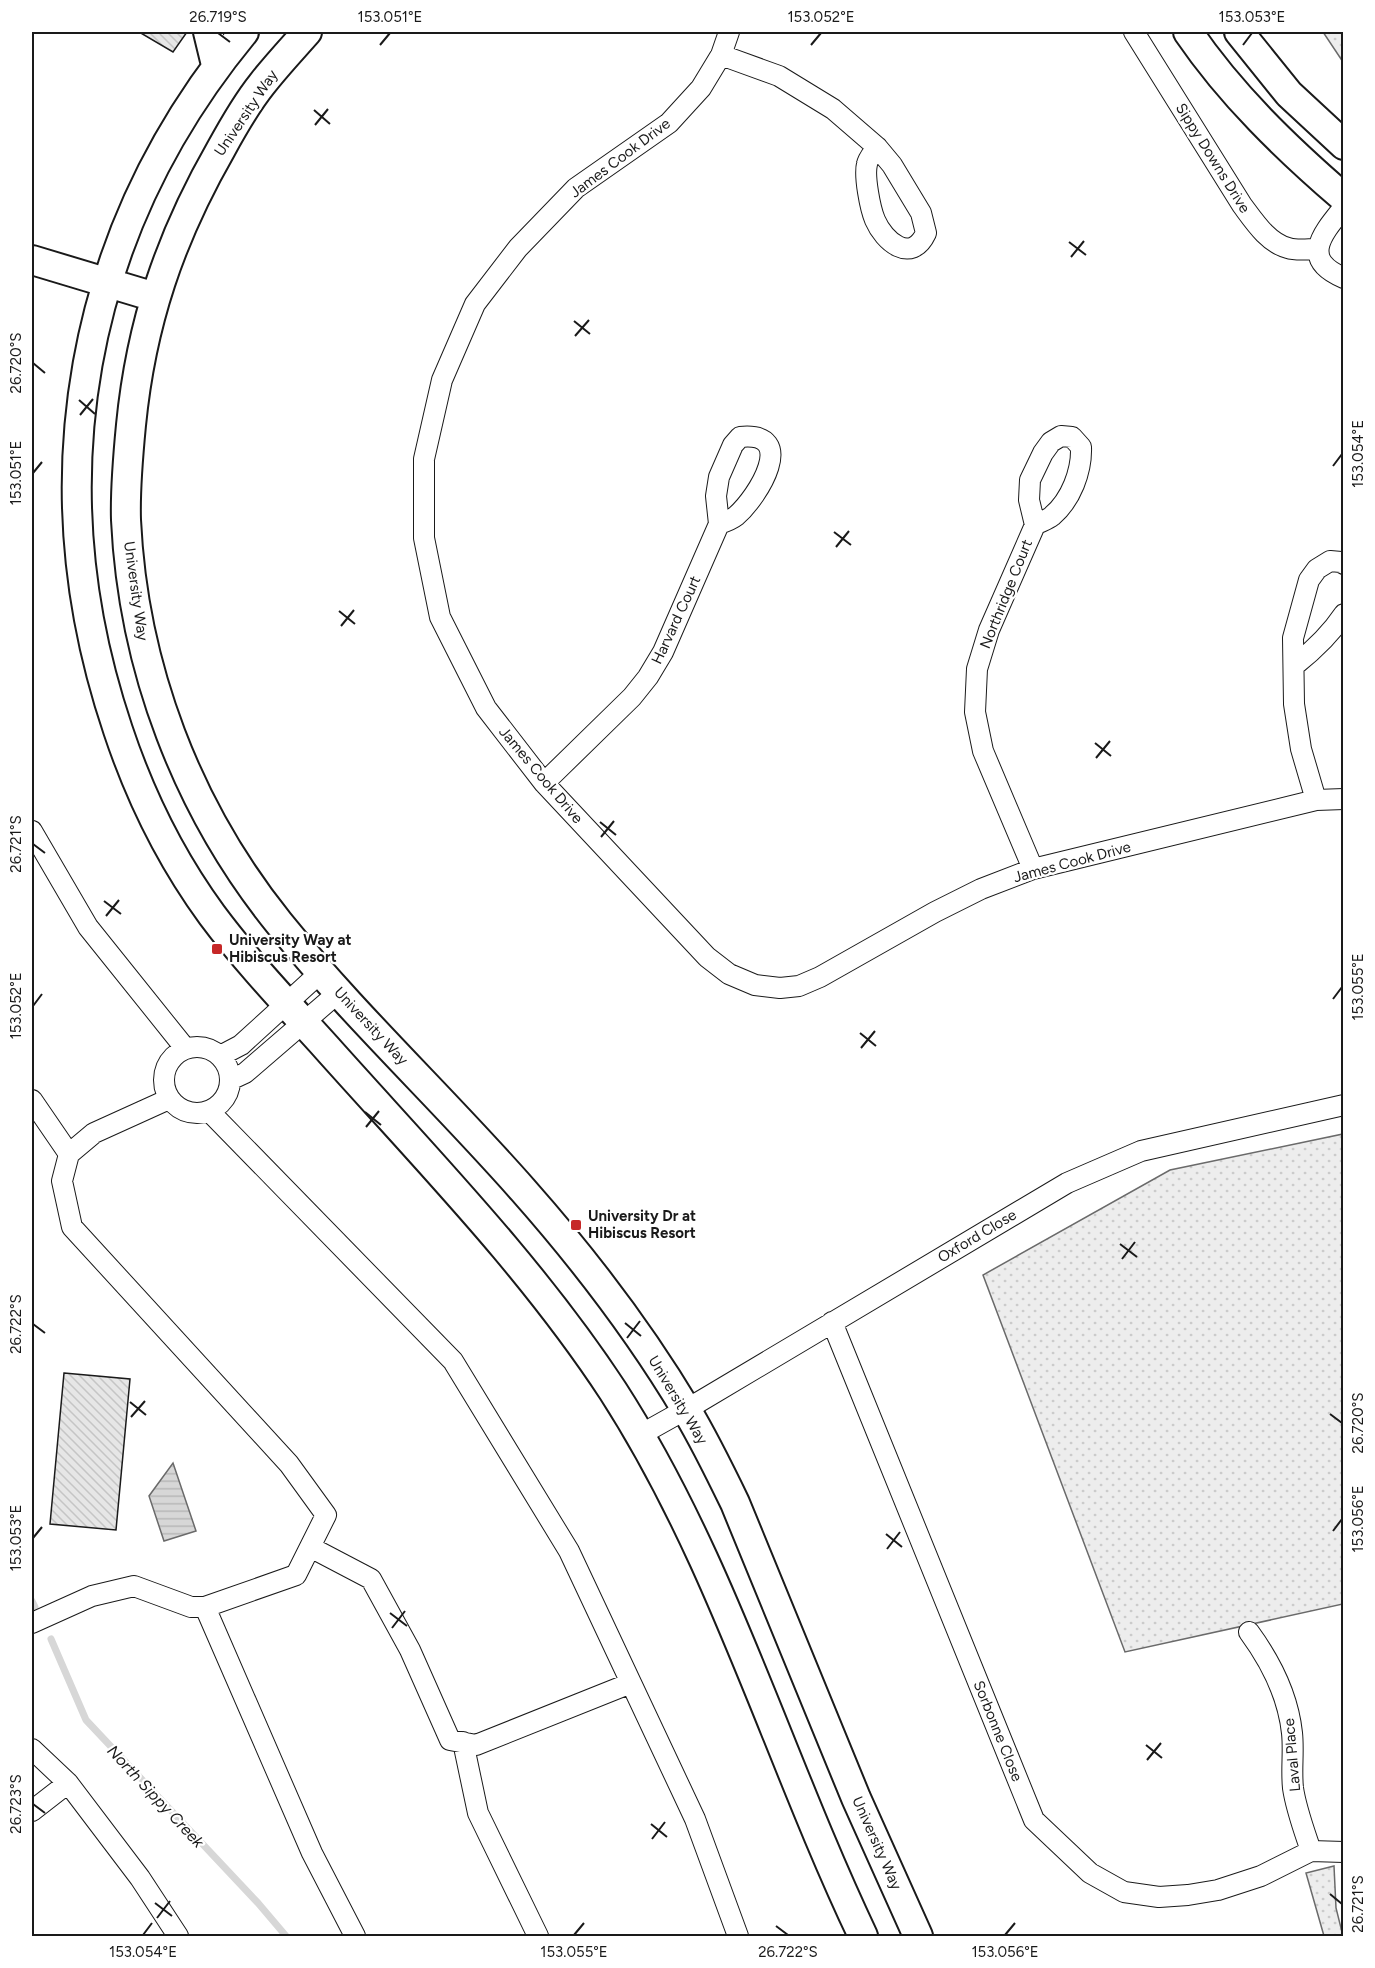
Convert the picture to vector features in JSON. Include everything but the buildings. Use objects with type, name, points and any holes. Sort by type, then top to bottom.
[{"type":"main road","points":[[208,32],[216,65]]},
{"type":"main road","points":[[244,32],[216,65],[169,140],[137,199],[107,283],[91,346],[83,398],[76,473],[77,527],[82,580],[92,638],[105,692],[147,804],[175,860],[208,910],[242,954],[506,1249],[587,1355],[640,1435],[685,1519],[717,1586],[809,1817],[863,1936]]},
{"type":"main road","points":[[1188,32],[1229,87],[1258,119],[1304,164],[1344,198]]},
{"type":"main road","points":[[1239,32],[1289,94],[1344,145]]},
{"type":"main road","name":"University Way","points":[[295,36],[235,123],[186,214],[155,297],[144,337],[134,396],[126,517],[131,576],[142,642],[170,735],[213,826],[254,890],[330,982],[558,1230],[628,1321],[686,1409],[735,1503],[852,1788],[918,1936]]},
{"type":"main road","points":[[32,260],[155,297]]},
{"type":"street","name":"James Cook Drive","points":[[729,32],[721,55],[701,88],[669,123],[576,188],[518,248],[475,304],[442,380],[424,459],[424,538],[440,617],[486,708],[544,783],[707,957],[729,974],[755,985],[780,988],[799,986],[820,977],[935,912],[981,889],[1033,869],[1316,800],[1344,799]]},
{"type":"street","name":"Sippy Downs Drive","points":[[1134,32],[1242,205],[1264,232],[1284,247],[1318,249]]},
{"type":"street","points":[[721,55],[788,81],[833,109],[877,147],[892,165],[921,213],[926,233],[917,246],[907,249],[897,247],[888,240],[876,221],[869,200],[867,164],[877,147]]},
{"type":"street","points":[[1344,207],[1322,235],[1318,249],[1325,267],[1330,272],[1344,278]]},
{"type":"street","name":"Harvard Court","points":[[544,783],[632,697],[648,677],[663,652],[719,524]]},
{"type":"street","name":"Northridge Court","points":[[1033,869],[983,751],[975,712],[977,669],[989,630],[1035,525]]},
{"type":"street","points":[[1316,800],[1297,727],[1294,704],[1293,638],[1309,580],[1317,569],[1330,561],[1344,564]]},
{"type":"street","points":[[1295,665],[1317,648],[1344,614]]},
{"type":"street","points":[[32,831],[88,927],[185,1048]]},
{"type":"street","points":[[230,1080],[245,1073],[295,1013],[330,982]]},
{"type":"street","points":[[220,1056],[295,1013],[330,982]]},
{"type":"street","points":[[185,1048],[211,1049],[226,1064],[230,1080],[228,1093],[221,1103],[209,1111],[186,1112],[169,1099],[164,1088],[163,1078],[166,1066],[173,1056],[185,1048]]},
{"type":"street","points":[[32,1623],[92,1596],[134,1586],[191,1606],[205,1607],[296,1575],[326,1515],[289,1464],[72,1227],[62,1181],[69,1154],[94,1133],[169,1099]]},
{"type":"street","points":[[32,1100],[69,1154]]},
{"type":"street","name":"Oxford Close","points":[[640,1435],[1067,1183],[1141,1151],[1344,1105]]},
{"type":"street","points":[[209,1111],[453,1361],[569,1551],[695,1819],[738,1936]]},
{"type":"street","name":"Sorbonne Close","points":[[832,1322],[1034,1820],[1090,1874],[1124,1892],[1159,1897],[1218,1890],[1261,1876],[1311,1851],[1344,1852]]},
{"type":"street","points":[[310,1547],[371,1579],[410,1650],[450,1740],[477,1745],[631,1683]]},
{"type":"street","points":[[205,1607],[312,1853],[355,1936]]},
{"type":"street","name":"Laval Place","points":[[1249,1632],[1266,1654],[1287,1703],[1292,1733],[1293,1788],[1311,1851]]},
{"type":"street","points":[[463,1742],[478,1814],[538,1936]]},
{"type":"street","points":[[32,1749],[69,1783],[140,1878],[178,1936]]},
{"type":"street","points":[[32,1811],[69,1783]]},
{"type":"shaded area","points":[[1323,32],[1343,32],[1343,62]]},
{"type":"shaded area","points":[[1343,1134],[1343,1604],[1125,1652],[983,1275],[1170,1170]]},
{"type":"shaded area","points":[[173,1463],[196,1531],[164,1541],[149,1496]]},
{"type":"shaded area","points":[[1334,1866],[1336,1908],[1343,1936],[1324,1936],[1306,1873]]},
{"type":"waterway","name":"North Sippy Creek","points":[[32,1601],[35,1607]]},
{"type":"waterway","name":"North Sippy Creek","points":[[51,1639],[86,1720],[258,1903],[286,1936]]},
{"type":"place","name":"University Way at Hibiscus Resort","points":[[217,949]]},
{"type":"place","name":"University Dr at Hibiscus Resort","points":[[576,1225]]}]
